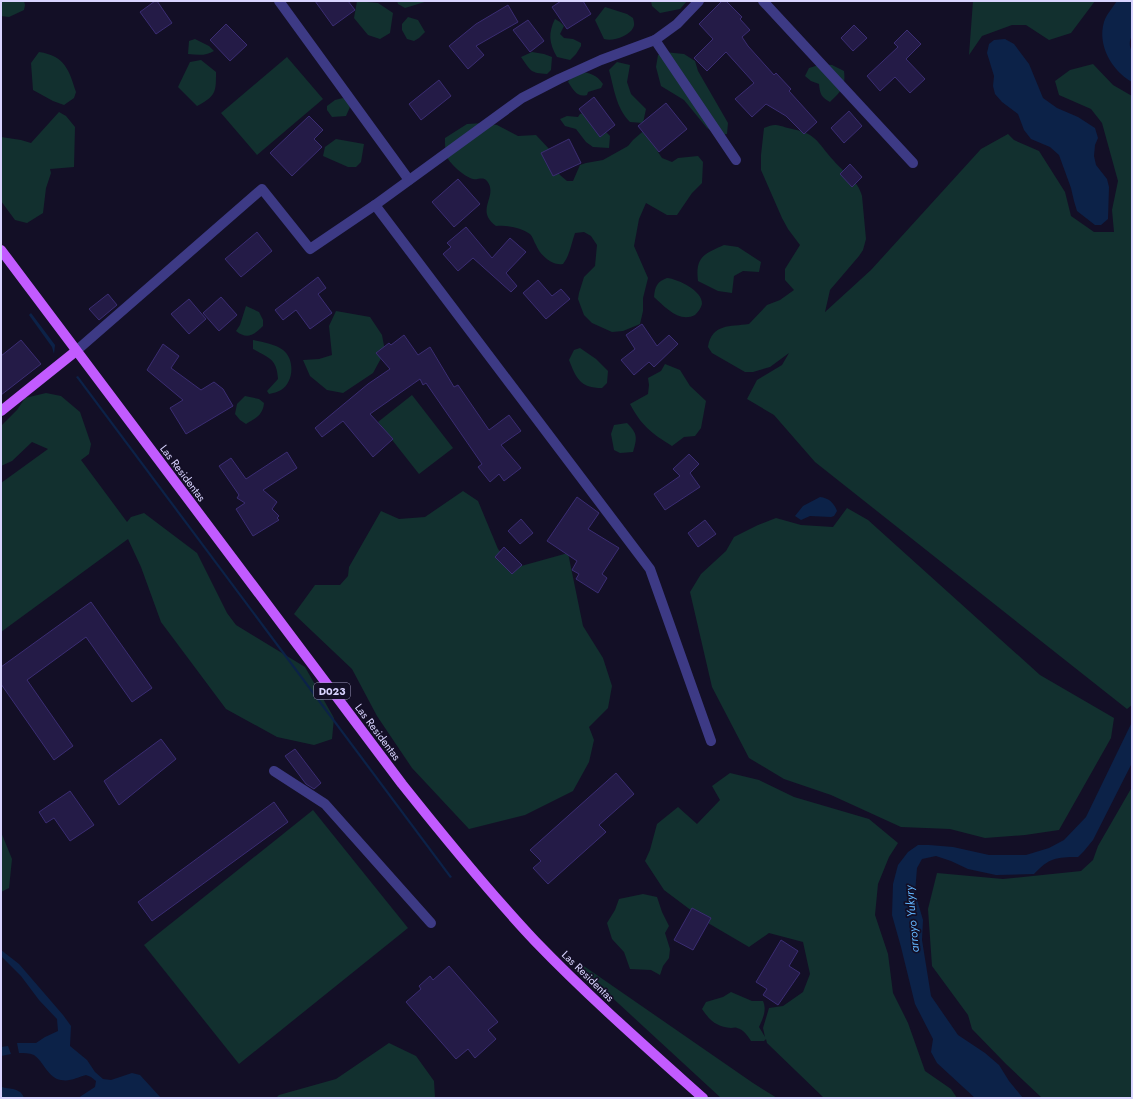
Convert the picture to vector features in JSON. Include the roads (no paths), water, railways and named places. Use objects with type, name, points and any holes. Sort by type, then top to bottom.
[{"type":"main road","name":"Las Residentas","points":[[1,250],[402,784],[468,866],[535,941],[596,1000],[703,1098]]},
{"type":"main road","points":[[1,411],[76,351]]},
{"type":"street","points":[[279,1],[409,180]]},
{"type":"street","points":[[76,351],[262,189],[310,249],[375,205],[522,98],[601,60],[655,40],[677,24],[699,1]]},
{"type":"street","points":[[763,1],[913,163]]},
{"type":"street","points":[[655,40],[736,160]]},
{"type":"street","points":[[375,205],[650,569],[711,741]]},
{"type":"street","points":[[274,771],[325,804],[431,923]]},
{"type":"water","points":[[1117,1],[1132,1],[1132,36],[1130,39],[1130,48],[1132,51],[1132,82],[1118,71],[1113,64],[1108,56],[1103,40],[1102,31],[1105,19]]},
{"type":"water","points":[[1005,39],[1014,44],[1029,64],[1043,98],[1057,108],[1078,117],[1095,128],[1098,138],[1095,145],[1094,156],[1096,165],[1107,179],[1109,187],[1108,219],[1101,225],[1095,225],[1077,211],[1071,188],[1059,155],[1050,147],[1031,139],[1024,130],[1018,114],[1002,102],[995,94],[993,86],[994,76],[987,53],[989,44],[994,40]]},
{"type":"water","points":[[31,313],[55,345],[54,354],[52,347],[29,315]]},
{"type":"water","points":[[78,376],[452,877],[450,878],[76,377]]},
{"type":"water","points":[[820,497],[831,501],[837,511],[834,516],[810,516],[801,520],[795,516],[803,506]]},
{"type":"water","name":"arroyo Yukyry","points":[[1132,722],[1132,763],[1093,840],[1078,857],[1058,858],[1044,865],[1034,874],[996,875],[968,869],[936,856],[922,859],[917,868],[915,893],[923,920],[922,940],[931,996],[958,1035],[985,1053],[999,1065],[1009,1081],[1023,1098],[975,1098],[937,1063],[931,1052],[933,1039],[915,1004],[892,915],[893,884],[898,865],[908,852],[918,845],[953,847],[989,855],[1026,855],[1049,848],[1064,840],[1086,817]]},
{"type":"water","points":[[1,950],[19,964],[63,1015],[71,1026],[70,1046],[87,1060],[95,1072],[103,1079],[111,1080],[132,1073],[140,1075],[161,1098],[78,1098],[95,1087],[96,1081],[86,1075],[68,1080],[57,1079],[49,1073],[34,1055],[19,1053],[17,1043],[36,1043],[58,1031],[57,1019],[39,1000],[21,976],[1,956]]},
{"type":"water","points":[[8,1046],[11,1054],[1,1056],[1,1047]]},
{"type":"water","points":[[1,1087],[18,1091],[24,1098],[1,1098]]}]
